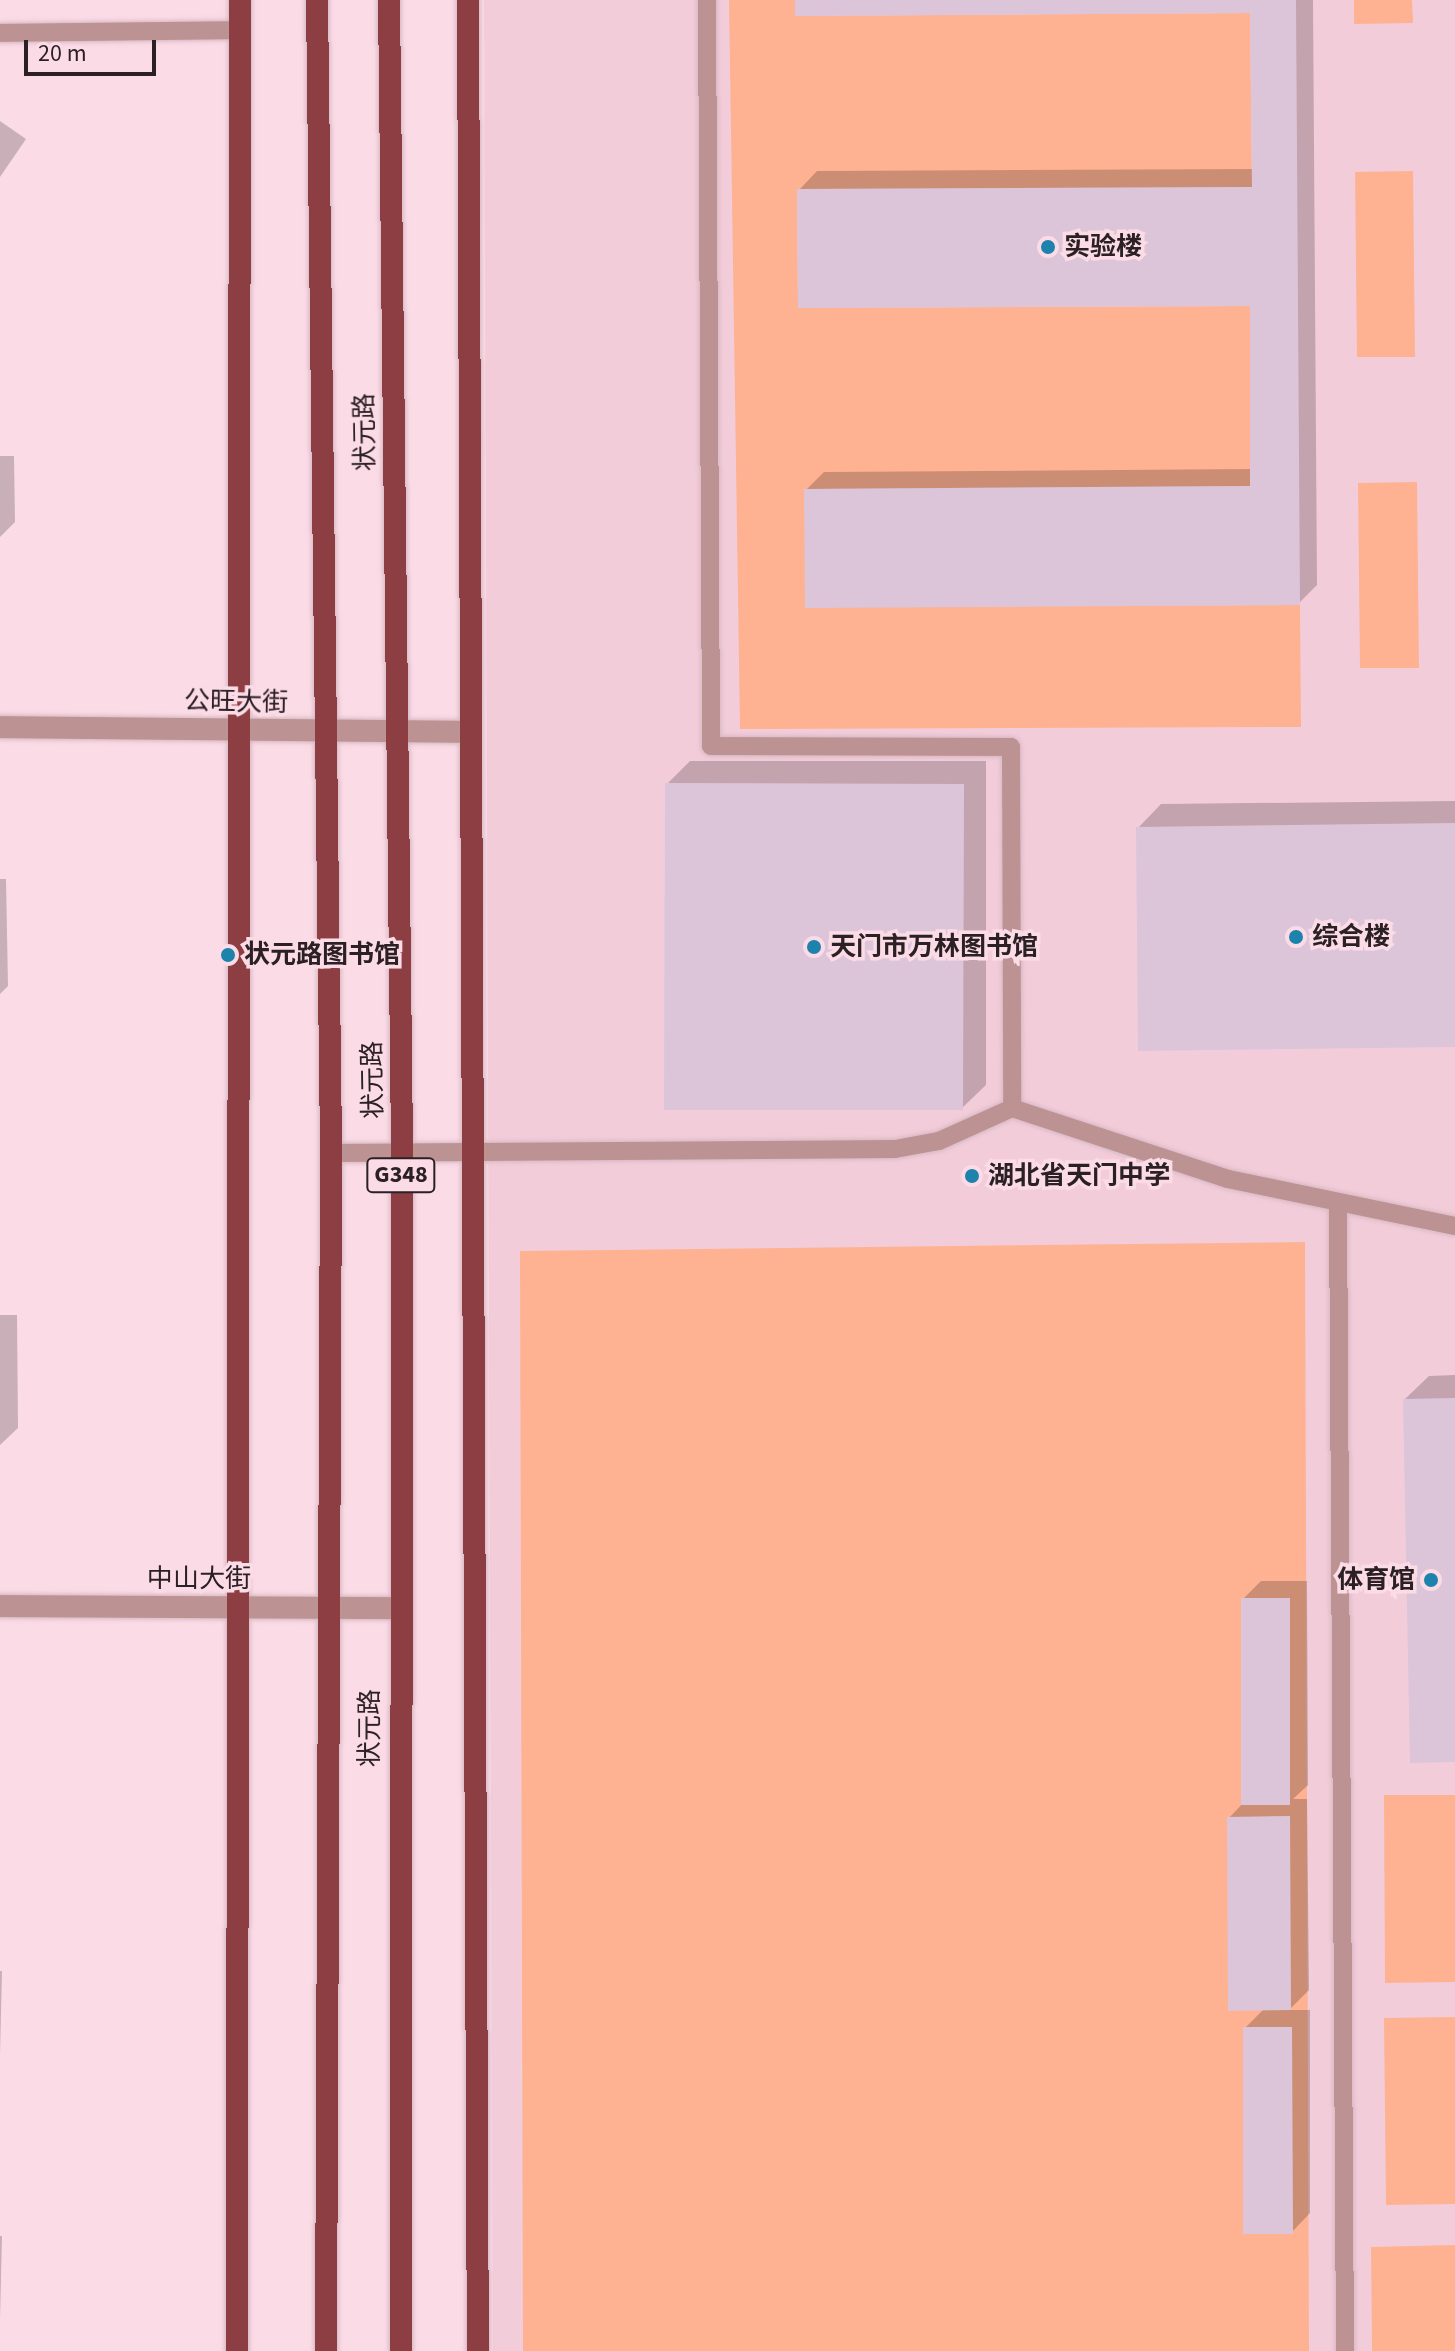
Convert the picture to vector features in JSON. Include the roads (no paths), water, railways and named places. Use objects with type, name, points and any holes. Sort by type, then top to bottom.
[{"type":"highway","points":[[237,2351],[244,730],[240,0]]},
{"type":"highway","name":"状元路","points":[[317,0],[331,1153],[326,2351]]},
{"type":"highway","name":"状元路","points":[[389,0],[402,1152],[398,1608],[401,2351]]},
{"type":"highway","points":[[468,0],[478,2351]]},
{"type":"street","name":"公旺大街","points":[[0,727],[471,732]]},
{"type":"street","name":"中山大街","points":[[0,1606],[398,1608]]},
{"type":"lane","points":[[707,0],[711,746],[1011,747],[1012,1108]]},
{"type":"lane","points":[[0,33],[240,30]]},
{"type":"lane","points":[[331,1153],[895,1149],[939,1141],[1012,1108],[1228,1179],[1455,1226]]},
{"type":"lane","points":[[1338,1204],[1345,2351]]},
{"type":"place","name":"实验楼","points":[[1048,247]]},
{"type":"place","name":"综合楼","points":[[1296,937]]},
{"type":"place","name":"天门市万林图书馆","points":[[814,947]]},
{"type":"place","name":"状元路图书馆","points":[[228,955]]},
{"type":"place","name":"湖北省天门中学","points":[[972,1176]]},
{"type":"place","name":"体育馆","points":[[1431,1580]]}]
